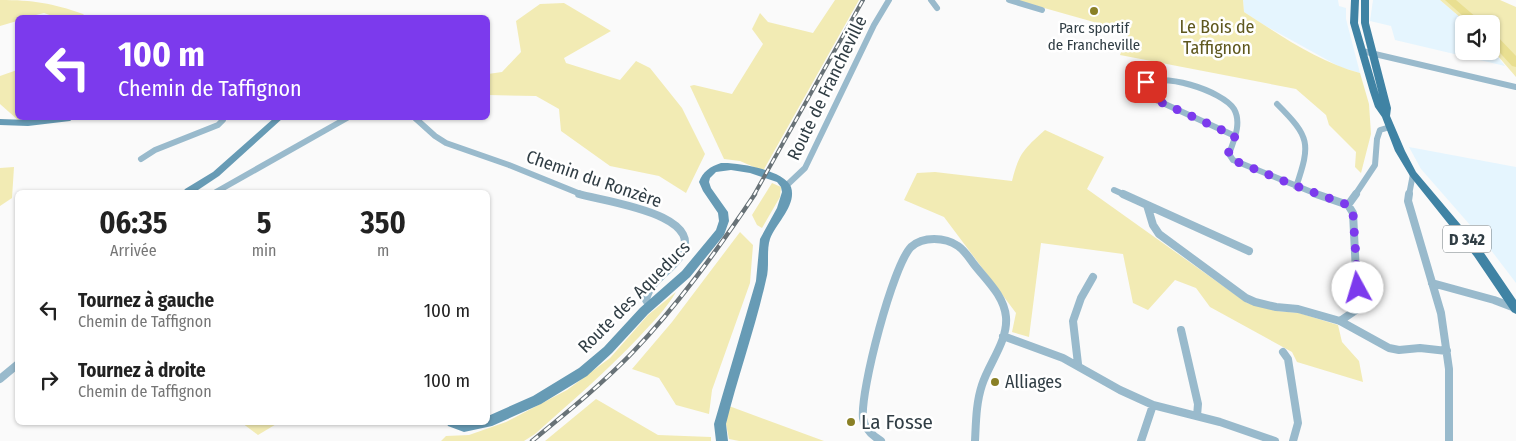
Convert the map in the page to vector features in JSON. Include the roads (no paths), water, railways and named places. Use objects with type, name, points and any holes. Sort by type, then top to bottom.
[{"type":"main road","name":"D 342","points":[[1355,0],[1354,23],[1362,51],[1379,107],[1386,116],[1400,151],[1413,174],[1478,253],[1516,308]]},
{"type":"main road","name":"D 342","points":[[1366,0],[1364,17],[1387,108],[1386,116]]},
{"type":"main road","points":[[0,122],[28,123],[53,120]]},
{"type":"main road","points":[[191,190],[216,174],[277,120]]},
{"type":"main road","name":"Route des Aqueducs","points":[[490,421],[537,400],[576,377],[608,350],[650,306],[686,274],[722,228],[723,212],[705,184],[705,179],[709,172],[721,166],[736,167],[780,180],[787,185]]},
{"type":"main road","points":[[722,441],[720,424],[762,279],[764,240],[787,198],[787,185]]},
{"type":"street","name":"Route de Francheville","points":[[787,185],[805,168],[874,25],[889,0]]},
{"type":"street","points":[[931,0],[933,6],[937,8]]},
{"type":"street","points":[[1009,0],[1042,10]]},
{"type":"street","points":[[1362,51],[1516,87]]},
{"type":"street","points":[[1235,136],[1154,99],[1143,90],[1143,86],[1151,80],[1158,80],[1191,86],[1223,98],[1235,110],[1238,128],[1235,136],[1228,154],[1233,160],[1348,205],[1353,213],[1356,273],[1360,303],[1359,308],[1340,322]]},
{"type":"street","points":[[1277,104],[1301,128],[1307,143],[1306,159],[1296,186]]},
{"type":"street","points":[[141,160],[155,150],[218,125],[223,120]]},
{"type":"street","points":[[220,190],[288,154],[345,120]]},
{"type":"street","name":"Chemin du Ronzère","points":[[418,120],[438,138],[450,144],[486,156],[582,195],[644,210],[659,216],[674,226],[684,237],[685,245],[674,264],[647,292],[646,300],[650,306]]},
{"type":"street","points":[[1348,205],[1374,167],[1378,154],[1377,135],[1380,130],[1390,127]]},
{"type":"street","points":[[1413,174],[1408,201],[1441,313],[1447,351],[1449,369],[1449,441]]},
{"type":"street","points":[[1114,190],[1249,251]]},
{"type":"street","points":[[1147,205],[1153,225],[1159,234],[1246,298],[1276,307],[1312,312],[1340,322],[1389,348],[1399,350],[1420,348],[1447,351]]},
{"type":"street","points":[[881,441],[867,429],[862,416],[873,359],[889,296],[904,257],[910,248],[920,242],[933,238],[963,249],[999,298],[1006,317],[1003,336],[980,392],[975,441]]},
{"type":"street","points":[[1078,364],[1073,321],[1081,298],[1093,277]]},
{"type":"street","points":[[1432,283],[1516,308]]},
{"type":"street","points":[[1181,330],[1198,404],[1197,416]]},
{"type":"street","points":[[1003,336],[1078,364],[1120,390],[1153,405],[1197,416],[1275,441]]},
{"type":"street","points":[[1282,352],[1288,359],[1298,423],[1293,441]]},
{"type":"street","points":[[0,379],[15,366]]},
{"type":"street","points":[[1141,441],[1153,405]]},
{"type":"waterway","points":[[1450,0],[1468,15]]},
{"type":"waterway","points":[[1500,46],[1516,63]]},
{"type":"railway","points":[[754,195],[863,0]]},
{"type":"railway","points":[[532,441],[608,376],[649,335],[697,276],[755,194]]},
{"type":"place","name":"Parc sportif de Francheville","points":[[1094,11]]},
{"type":"place","name":"Alliages","points":[[995,382]]},
{"type":"place","name":"La Fosse","points":[[851,422]]},
{"type":"park label","name":"Le Bois de Taffignon","points":[[1217,37]]}]
